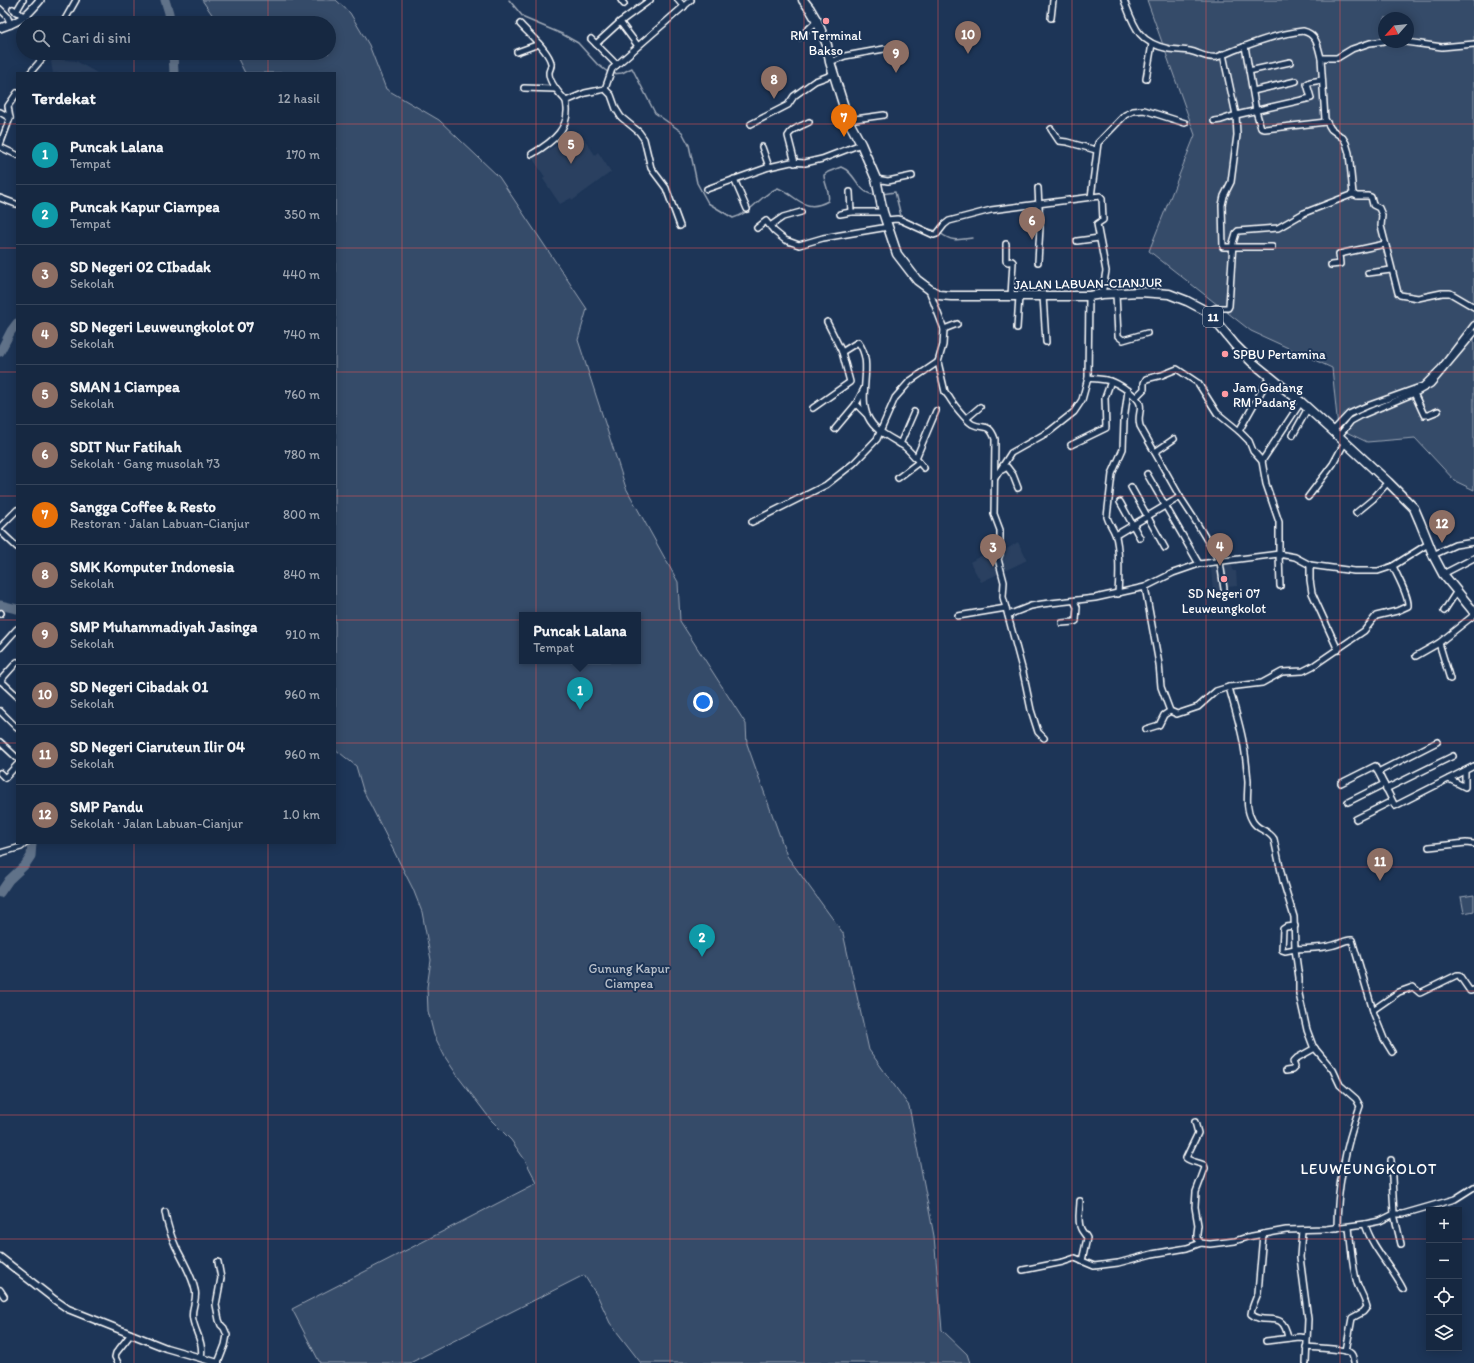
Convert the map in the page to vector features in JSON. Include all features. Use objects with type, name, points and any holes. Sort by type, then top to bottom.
[{"type":"highway","name":"JALAN LABUAN-CIANJUR","points":[[803,0],[817,21],[827,45],[830,62],[848,120],[861,144],[876,179],[887,223],[897,254],[917,280],[929,290],[939,295],[951,296],[1089,296],[1140,292],[1169,294],[1192,303],[1208,312],[1235,345],[1252,362],[1308,408],[1414,508],[1428,544],[1443,574],[1474,612]]},
{"type":"main road","points":[[26,16],[40,0]]},
{"type":"main road","points":[[0,28],[16,23]]},
{"type":"street","points":[[22,0],[15,11],[23,16]]},
{"type":"street","points":[[67,16],[76,0]]},
{"type":"street","points":[[596,44],[620,22],[650,0]]},
{"type":"street","points":[[678,0],[684,7]]},
{"type":"street","points":[[605,89],[610,72],[691,0]]},
{"type":"street","points":[[1051,18],[1053,0]]},
{"type":"street","points":[[1124,0],[1137,30],[1152,44],[1169,49],[1190,51],[1208,57],[1217,57],[1245,46],[1308,32],[1315,40],[1321,58],[1326,122],[1330,129],[1343,138],[1349,153],[1353,194]]},
{"type":"street","points":[[0,9],[7,16],[11,25]]},
{"type":"street","points":[[800,38],[817,21]]},
{"type":"street","points":[[620,22],[638,46]]},
{"type":"street","points":[[520,24],[539,44],[551,62],[549,73],[555,89],[566,101],[568,112],[564,125],[547,145],[532,154]]},
{"type":"street","points":[[591,39],[617,65]]},
{"type":"street","points":[[1321,58],[1337,58],[1352,48],[1378,42]]},
{"type":"street","points":[[1414,43],[1442,47],[1474,44]]},
{"type":"street","points":[[517,52],[539,44]]},
{"type":"street","points":[[1146,79],[1152,44]]},
{"type":"street","points":[[1245,46],[1256,111],[1260,126],[1263,129],[1326,122]]},
{"type":"street","points":[[830,62],[845,56],[884,49]]},
{"type":"street","points":[[1223,54],[1236,115],[1236,143],[1233,154],[1231,182],[1224,196],[1221,211],[1223,247],[1272,248]]},
{"type":"street","points":[[31,72],[41,60]]},
{"type":"street","points":[[1249,71],[1290,62]]},
{"type":"street","points":[[752,124],[788,105],[794,96],[815,81],[834,74]]},
{"type":"street","points":[[1214,121],[1311,98],[1307,84],[1322,80]]},
{"type":"street","points":[[1253,91],[1296,81]]},
{"type":"street","points":[[524,88],[555,89]]},
{"type":"street","points":[[566,101],[585,93],[605,89]]},
{"type":"street","points":[[605,89],[611,95],[620,117],[639,132],[644,139],[651,168],[666,188],[680,226]]},
{"type":"street","points":[[16,94],[8,106],[10,118],[0,146],[16,154]]},
{"type":"street","points":[[1091,197],[1098,143],[1124,115],[1133,111],[1144,110],[1185,123]]},
{"type":"street","points":[[0,112],[10,118]]},
{"type":"street","points":[[848,120],[884,115]]},
{"type":"street","points":[[795,162],[788,136],[790,132],[809,122]]},
{"type":"street","points":[[1050,129],[1059,141],[1096,150]]},
{"type":"street","points":[[707,188],[782,163],[804,163],[822,159],[861,144]]},
{"type":"street","points":[[762,147],[769,167]]},
{"type":"street","points":[[876,179],[888,181],[912,176]]},
{"type":"street","points":[[734,179],[747,209]]},
{"type":"street","points":[[1038,188],[1040,228],[1038,262]]},
{"type":"street","points":[[850,192],[851,212]]},
{"type":"street","points":[[1208,312],[1215,308],[1228,308],[1229,306],[1234,237],[1238,231],[1278,228],[1304,213],[1353,194],[1357,196],[1371,197],[1373,205],[1379,208],[1382,215],[1381,226],[1391,270],[1396,290],[1400,295],[1418,298],[1442,293],[1450,293],[1474,307]]},
{"type":"street","points":[[757,228],[765,221],[785,240],[798,245],[887,223],[897,219],[929,233],[938,232],[949,222],[991,210],[1100,196],[1102,198],[1103,220],[1097,224],[1106,271],[1102,294]]},
{"type":"street","points":[[0,198],[16,204]]},
{"type":"street","points":[[770,226],[783,217],[801,212]]},
{"type":"street","points":[[840,214],[851,212],[884,212]]},
{"type":"street","points":[[1077,241],[1099,238]]},
{"type":"street","points":[[1006,244],[1006,261],[1008,262],[1012,260],[1013,262],[1017,328]]},
{"type":"street","points":[[1331,265],[1340,264],[1339,254],[1385,244]]},
{"type":"street","points":[[1368,273],[1391,270]]},
{"type":"street","points":[[929,290],[944,329],[943,345],[938,362],[946,392],[972,424],[989,428],[996,444],[994,514],[1000,530],[1000,554],[998,559],[1004,582],[1003,597],[1025,679],[1031,710],[1038,732],[1044,738]]},
{"type":"street","points":[[1116,294],[1118,336],[1123,340],[1147,333]]},
{"type":"street","points":[[1043,296],[1046,342]]},
{"type":"street","points":[[994,479],[1011,453],[1050,431],[1074,412],[1082,400],[1088,378],[1089,296]]},
{"type":"street","points":[[813,408],[850,382],[842,352],[827,322]]},
{"type":"street","points":[[944,329],[957,324]]},
{"type":"street","points":[[1414,392],[1433,376],[1474,325]]},
{"type":"street","points":[[1308,497],[1333,464],[1339,436],[1351,421],[1362,414],[1431,384],[1474,333]]},
{"type":"street","points":[[842,352],[858,342],[865,359],[864,403],[867,415],[872,425],[906,448],[924,468]]},
{"type":"street","points":[[752,522],[826,485],[854,463],[881,432],[895,398],[910,381],[938,362]]},
{"type":"street","points":[[1136,397],[1144,389],[1144,383],[1146,380],[1177,369],[1198,383],[1217,414],[1249,441],[1253,451],[1262,461],[1266,484],[1279,522],[1280,586]]},
{"type":"street","points":[[1239,431],[1270,376]]},
{"type":"street","points":[[1088,378],[1111,381],[1128,390],[1140,402],[1138,416],[1140,426],[1180,497],[1220,562],[1224,589]]},
{"type":"street","points":[[1071,445],[1106,428],[1105,402],[1111,381]]},
{"type":"street","points":[[835,429],[856,404],[865,386]]},
{"type":"street","points":[[1118,594],[1119,576],[1116,535],[1109,524],[1108,518],[1112,474],[1124,449],[1124,421],[1128,390]]},
{"type":"street","points":[[1414,392],[1424,415],[1438,411]]},
{"type":"street","points":[[1262,461],[1301,402]]},
{"type":"street","points":[[856,404],[867,415]]},
{"type":"street","points":[[966,418],[980,407]]},
{"type":"street","points":[[1294,435],[1308,408]]},
{"type":"street","points":[[900,444],[914,412]]},
{"type":"street","points":[[898,478],[917,460],[936,412]]},
{"type":"street","points":[[1155,452],[1174,439]]},
{"type":"street","points":[[1001,470],[1007,467],[1012,472],[1018,488]]},
{"type":"street","points":[[1147,474],[1199,564]]},
{"type":"street","points":[[1356,513],[1373,499],[1388,482]]},
{"type":"street","points":[[1131,488],[1165,548]]},
{"type":"street","points":[[1116,535],[1180,497]]},
{"type":"street","points":[[1120,502],[1140,538]]},
{"type":"street","points":[[0,527],[16,511]]},
{"type":"street","points":[[0,531],[16,546]]},
{"type":"street","points":[[1433,555],[1455,545],[1474,542]]},
{"type":"street","points":[[1008,615],[1031,606],[1118,594],[1145,587],[1173,573],[1199,564],[1279,554],[1294,557],[1310,565],[1354,571],[1378,570],[1393,566],[1428,544]]},
{"type":"street","points":[[1443,574],[1474,558]]},
{"type":"street","points":[[1310,565],[1312,593],[1338,650]]},
{"type":"street","points":[[1146,729],[1159,725],[1164,715],[1170,712],[1177,714],[1198,707],[1216,691],[1229,687],[1262,683],[1282,672],[1303,671],[1338,650],[1364,631],[1376,616],[1397,611],[1408,606],[1405,592],[1393,566]]},
{"type":"street","points":[[1145,587],[1161,687],[1170,712]]},
{"type":"street","points":[[1444,611],[1457,591]]},
{"type":"street","points":[[1062,623],[1076,621],[1077,607],[1074,601]]},
{"type":"street","points":[[958,616],[1006,608]]},
{"type":"street","points":[[1416,656],[1439,642],[1474,615]]},
{"type":"street","points":[[0,648],[16,630]]},
{"type":"street","points":[[1439,642],[1450,679]]},
{"type":"street","points":[[16,663],[0,680],[16,695]]},
{"type":"street","points":[[1229,687],[1244,747],[1248,780],[1248,812],[1258,829],[1271,833],[1274,839],[1283,881],[1294,917],[1299,994],[1307,1030],[1315,1048],[1333,1070],[1340,1085],[1356,1099],[1360,1106],[1349,1141],[1341,1176],[1337,1204],[1337,1228]]},
{"type":"street","points":[[0,712],[16,727]]},
{"type":"street","points":[[0,742],[16,757]]},
{"type":"street","points":[[1378,772],[1437,742]]},
{"type":"street","points":[[1386,789],[1453,756]]},
{"type":"street","points":[[0,773],[5,778],[16,766]]},
{"type":"street","points":[[1341,783],[1375,766],[1395,806],[1474,766]]},
{"type":"street","points":[[1449,779],[1465,786],[1465,771]]},
{"type":"street","points":[[1348,802],[1384,784]]},
{"type":"street","points":[[1356,819],[1392,801]]},
{"type":"street","points":[[1429,847],[1466,843],[1474,844]]},
{"type":"street","points":[[0,853],[21,847],[25,844]]},
{"type":"street","points":[[1295,926],[1286,927],[1283,929],[1282,950],[1320,948],[1347,940],[1352,940],[1373,1010],[1384,1040],[1392,1052]]},
{"type":"street","points":[[1373,1010],[1399,992],[1413,987],[1420,993],[1457,975],[1459,975],[1470,990],[1474,990]]},
{"type":"street","points":[[1286,1071],[1292,1070],[1295,1067],[1294,1062],[1297,1058],[1315,1048]]},
{"type":"street","points":[[1195,1122],[1198,1133],[1186,1158],[1189,1161],[1198,1162],[1204,1165],[1205,1168],[1196,1192],[1195,1207],[1198,1225],[1197,1238],[1201,1243]]},
{"type":"street","points":[[1391,1160],[1394,1214],[1401,1244]]},
{"type":"street","points":[[1023,1270],[1075,1258],[1094,1266],[1118,1263],[1152,1254],[1188,1248],[1201,1243],[1210,1244],[1235,1241],[1247,1237],[1286,1230],[1349,1227],[1376,1222],[1394,1214],[1403,1214],[1447,1201],[1474,1188]]},
{"type":"street","points":[[1080,1201],[1079,1224],[1081,1230],[1086,1234],[1087,1238],[1082,1261]]},
{"type":"street","points":[[165,1212],[167,1226],[188,1271],[195,1290],[195,1299],[191,1312],[205,1360]]},
{"type":"street","points":[[1365,1224],[1373,1241],[1397,1277],[1402,1289]]},
{"type":"street","points":[[1346,1351],[1352,1318],[1363,1312],[1367,1307],[1355,1274],[1351,1254],[1349,1227]]},
{"type":"street","points":[[1302,1230],[1300,1252],[1308,1313],[1306,1363]]},
{"type":"street","points":[[1263,1234],[1258,1293],[1252,1306],[1251,1314],[1254,1317],[1283,1322],[1288,1338]]},
{"type":"street","points":[[0,1257],[68,1309],[173,1350],[218,1363],[227,1335],[219,1320],[216,1305],[221,1278],[218,1262]]},
{"type":"street","points":[[0,1290],[4,1296]]},
{"type":"street","points":[[118,1363],[115,1357],[116,1353],[131,1334]]},
{"type":"street","points":[[1266,1341],[1299,1337],[1307,1338]]},
{"type":"street","points":[[1306,1347],[1350,1352],[1354,1363]]},
{"type":"shaded area","points":[[52,60],[76,61],[95,72],[53,72],[51,62]]},
{"type":"shaded area","points":[[579,131],[595,155],[598,152],[611,172],[573,200],[571,198],[560,204],[543,179],[545,177],[531,156],[545,148],[547,151]]},
{"type":"shaded area","points":[[1018,542],[1027,560],[981,582],[970,562],[994,549],[999,554]]},
{"type":"shaded area","name":"SD Negeri 07 Leuweungkolot","points":[[1232,564],[1233,571],[1236,571],[1237,586],[1227,587],[1228,599],[1219,600],[1218,593],[1213,593],[1211,566]]},
{"type":"green space","name":"Gunung Kapur Ciampea","points":[[202,0],[336,0],[350,13],[369,45],[386,89],[439,120],[499,177],[587,309],[578,340],[626,488],[678,582],[680,621],[746,724],[747,744],[787,856],[843,933],[869,1050],[909,1106],[934,1236],[942,1330],[967,1354],[970,1363],[641,1363],[610,1323],[598,1297],[584,1275],[410,1363],[320,1363],[292,1309],[537,1183],[525,1160],[511,1140],[491,1120],[459,1078],[445,1057],[434,1035],[428,1011],[427,987],[431,960],[422,912],[413,889],[363,790],[356,766],[336,750],[336,72],[244,72],[238,60],[336,60],[336,16],[213,16]]},
{"type":"green space","points":[[1147,0],[1474,0],[1474,490],[1455,481],[1415,438],[1367,442],[1338,428],[1332,368],[1251,331],[1149,251],[1195,135]]},
{"type":"green space","points":[[1474,895],[1474,911],[1464,913],[1461,897]]},
{"type":"waterway","points":[[165,0],[169,16]]},
{"type":"waterway","points":[[509,0],[524,18],[562,34],[578,43],[597,64],[609,73]]},
{"type":"waterway","points":[[173,60],[174,72]]},
{"type":"waterway","points":[[612,74],[622,73],[632,68],[655,113],[682,132],[689,145],[697,183],[708,203],[733,218],[739,216],[766,195],[778,188],[802,203],[813,206],[820,205],[828,201],[829,198],[824,175],[841,167],[851,174],[865,191],[876,195]]},
{"type":"waterway","points":[[882,194],[895,192],[901,216],[916,224]]},
{"type":"waterway","points":[[921,227],[937,231]]},
{"type":"waterway","points":[[940,233],[955,240],[972,238]]},
{"type":"waterway","points":[[0,352],[16,324]]},
{"type":"waterway","points":[[0,605],[16,609]]},
{"type":"waterway","points":[[0,893],[9,880],[25,865],[31,856],[32,844]]},
{"type":"place","name":"RM Terminal Bakso","points":[[826,21]]},
{"type":"place","name":"SD Negeri Cibadak 01","points":[[968,54]]},
{"type":"place","name":"SMP Muhammadiyah Jasinga","points":[[896,73]]},
{"type":"place","name":"SMK Komputer Indonesia","points":[[774,99]]},
{"type":"place","name":"Sangga Coffee & Resto","points":[[844,137]]},
{"type":"place","name":"SMAN 1 Ciampea","points":[[571,164]]},
{"type":"place","name":"SDIT Nur Fatihah","points":[[1032,240]]},
{"type":"place","name":"SPBU Pertamina","points":[[1225,354]]},
{"type":"place","name":"Jam Gadang RM Padang","points":[[1225,394]]},
{"type":"place","name":"SMP Pandu","points":[[1442,543]]},
{"type":"place","name":"SD Negeri Leuweungkolot 07","points":[[1220,566]]},
{"type":"place","name":"SD Negeri 02 CIbadak","points":[[993,567]]},
{"type":"place","name":"SD Negeri 07 Leuweungkolot","points":[[1224,579]]},
{"type":"place","name":"Puncak Lalana","points":[[580,710]]},
{"type":"place","name":"SD Negeri Ciaruteun Ilir 04","points":[[1380,881]]},
{"type":"place","name":"Puncak Kapur Ciampea","points":[[702,957]]},
{"type":"district","name":"LEUWEUNGKOLOT","points":[[1369,1169]]}]
